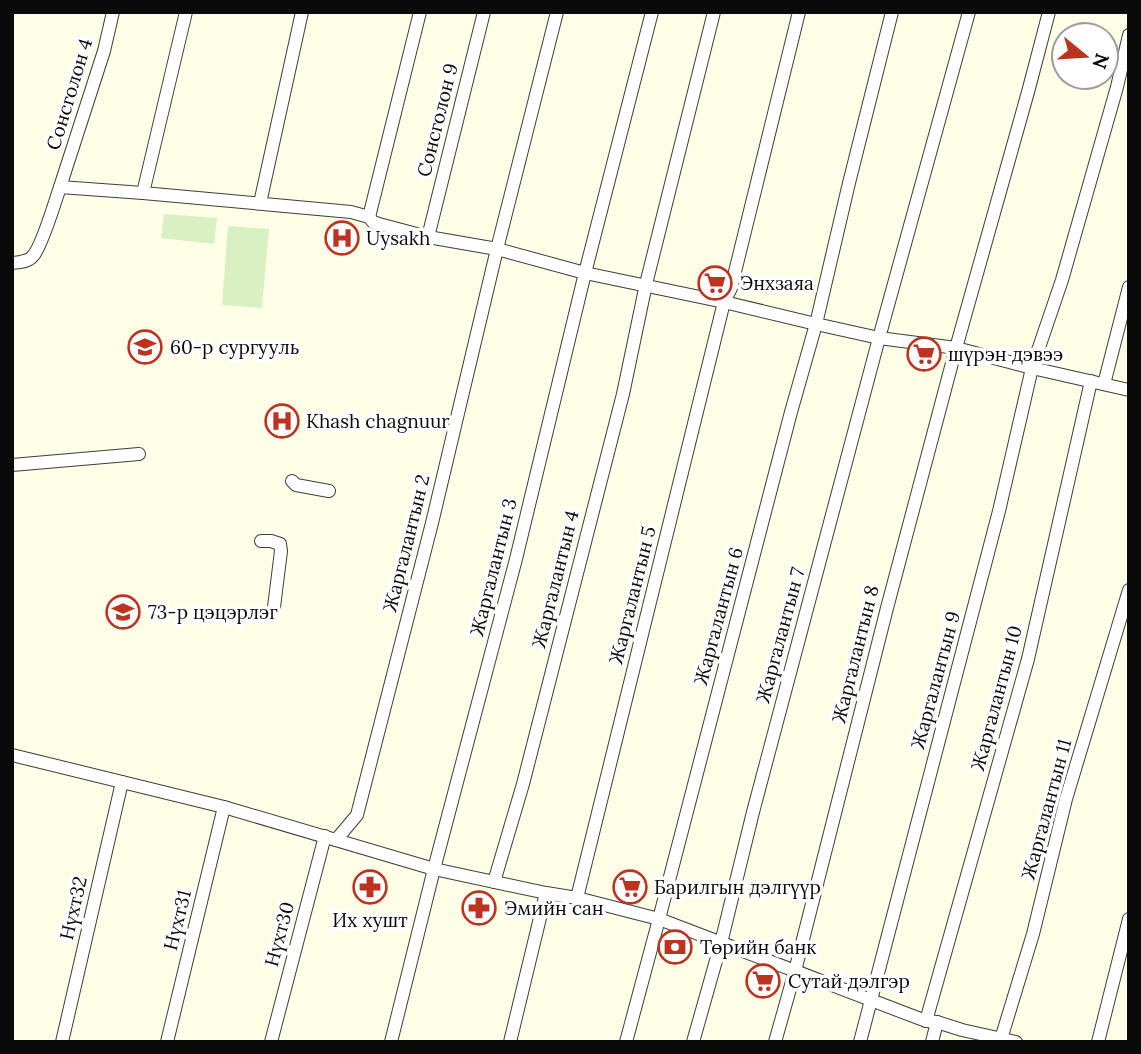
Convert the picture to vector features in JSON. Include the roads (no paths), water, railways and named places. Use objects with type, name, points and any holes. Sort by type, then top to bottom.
[{"type":"street","name":"Сонсголон 4","points":[[12,263],[26,261],[34,255],[39,246],[104,51],[113,12]]},
{"type":"street","points":[[143,193],[186,12]]},
{"type":"street","points":[[260,203],[302,12]]},
{"type":"street","points":[[369,217],[421,12]]},
{"type":"street","name":"Сонсголон 9","points":[[428,237],[484,12]]},
{"type":"street","name":"Жаргалантын 2","points":[[330,838],[357,815],[432,523],[556,12]]},
{"type":"street","name":"Жаргалантын 3","points":[[391,1042],[516,559],[652,12]]},
{"type":"street","name":"Жаргалантын 4","points":[[494,882],[523,784],[623,394],[646,284],[714,12]]},
{"type":"street","name":"Жаргалантын 5","points":[[577,898],[724,302],[731,288],[799,12]]},
{"type":"street","name":"Жаргалантын 6","points":[[626,1042],[816,324],[892,12]]},
{"type":"street","name":"Жаргалантын 7","points":[[693,1042],[879,338],[969,12]]},
{"type":"street","name":"Жаргалантын 8","points":[[775,1042],[956,348],[1049,12]]},
{"type":"street","name":"Жаргалантын 9","points":[[860,1042],[999,510],[1032,368],[1062,280],[1117,87],[1129,34]]},
{"type":"street","points":[[60,187],[351,212],[369,217],[379,225],[428,237],[497,248],[585,273],[646,284],[879,338],[956,348],[1129,390]]},
{"type":"street","points":[[1104,384],[1129,287]]},
{"type":"street","name":"Жаргалантын 10","points":[[932,1042],[931,1022],[1028,659],[1091,381]]},
{"type":"street","points":[[12,465],[139,454]]},
{"type":"street","points":[[292,481],[296,485],[330,491]]},
{"type":"street","points":[[261,541],[279,544],[281,551],[274,607]]},
{"type":"street","name":"Жаргалантын 11","points":[[1011,1041],[1033,934],[1066,799],[1129,590]]},
{"type":"street","points":[[12,755],[225,807],[434,869],[577,898],[659,919],[931,1022],[1011,1041]]},
{"type":"street","name":"Нүхт32","points":[[62,1042],[122,782]]},
{"type":"street","name":"Нүхт31","points":[[167,1042],[225,807]]},
{"type":"street","name":"Нүхт30","points":[[271,1042],[330,838]]},
{"type":"street","points":[[510,1042],[546,893]]},
{"type":"street","points":[[1098,1042],[1129,919]]},
{"type":"place","name":"Uysakh","points":[[342,238]]},
{"type":"place","name":"Энхзаяа","points":[[715,283]]},
{"type":"place","name":"60-р сургууль","points":[[145,347]]},
{"type":"place","name":"шүрэн дэвээ","points":[[924,354]]},
{"type":"place","name":"Khash chagnuur","points":[[282,421]]},
{"type":"place","name":"73-р цэцэрлэг","points":[[123,612]]},
{"type":"place","name":"Их хушт","points":[[370,887]]},
{"type":"place","name":"Барилгын дэлгүүр","points":[[630,887]]},
{"type":"place","name":"Эмийн сан","points":[[479,908]]},
{"type":"place","name":"Төрийн банк","points":[[675,947]]},
{"type":"place","name":"Сутай дэлгэр","points":[[763,981]]}]
